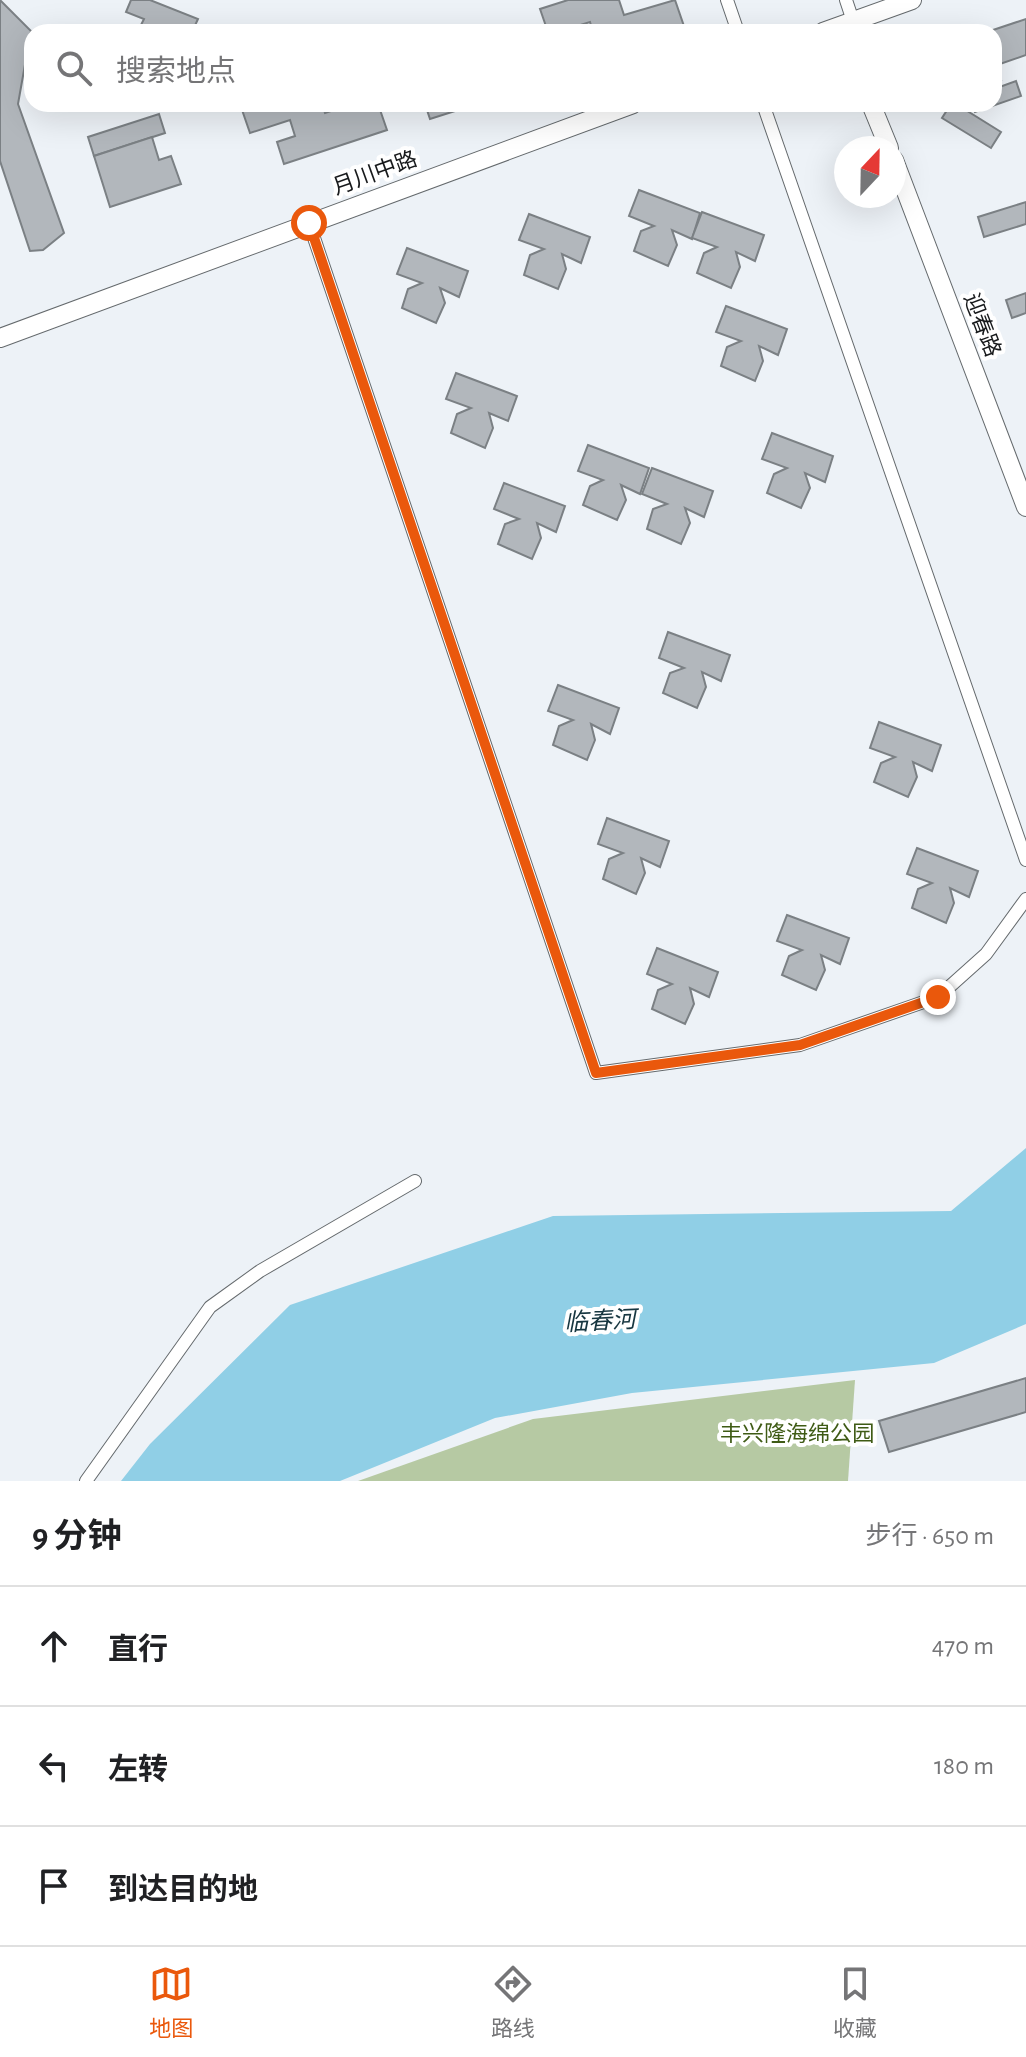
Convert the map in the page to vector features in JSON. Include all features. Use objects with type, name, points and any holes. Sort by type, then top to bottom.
[{"type":"street","points":[[727,0],[735,24]]},
{"type":"street","points":[[840,24],[846,0]]},
{"type":"street","points":[[849,24],[912,0]]},
{"type":"street","name":"月川中路","points":[[0,337],[611,112]]},
{"type":"street","points":[[766,112],[1026,860]]},
{"type":"street","points":[[874,112],[884,136]]},
{"type":"street","name":"迎春路","points":[[906,192],[1026,507]]},
{"type":"street","points":[[309,223],[596,1073],[800,1045],[938,997],[986,954],[1026,899]]},
{"type":"street","points":[[86,1481],[210,1307],[260,1271],[415,1181]]},
{"type":"green space","name":"丰兴隆海绵公园","points":[[855,1380],[848,1481],[358,1481],[533,1419]]},
{"type":"water","name":"临春河","points":[[1026,1148],[1026,1324],[934,1363],[632,1393],[495,1418],[340,1481],[121,1481],[150,1444],[290,1305],[553,1216],[951,1211]]},
{"type":"building","points":[[0,0],[24,24],[24,70],[18,104],[64,233],[43,250],[30,251],[0,161]]},
{"type":"building","points":[[131,0],[150,0],[198,19],[196,24],[142,24],[144,19],[126,12]]},
{"type":"building","points":[[568,0],[619,0],[624,15],[675,0],[683,24],[545,24],[540,9]]},
{"type":"building","points":[[1026,19],[1026,55],[1002,63],[1002,27]]},
{"type":"building","points":[[1016,81],[1021,96],[1002,103],[1002,86]]},
{"type":"building","points":[[243,112],[381,112],[387,130],[284,164],[277,142],[295,136],[290,120],[250,133]]},
{"type":"building","points":[[428,112],[452,112],[430,119]]},
{"type":"building","points":[[946,112],[969,112],[1001,132],[991,148],[942,118]]},
{"type":"building","points":[[159,114],[165,133],[94,156],[88,137]]},
{"type":"building","points":[[152,137],[159,160],[171,156],[181,184],[110,207],[94,156]]},
{"type":"building","points":[[639,190],[700,213],[692,239],[672,230],[677,245],[668,266],[634,251],[641,231],[654,226],[629,216]]},
{"type":"building","points":[[1026,202],[1026,224],[984,237],[978,217]]},
{"type":"building","points":[[702,212],[764,235],[755,261],[736,252],[740,267],[731,288],[697,273],[704,253],[717,247],[692,238]]},
{"type":"building","points":[[529,214],[590,237],[581,263],[562,254],[566,269],[558,289],[524,275],[530,255],[544,249],[519,240]]},
{"type":"building","points":[[407,248],[468,271],[459,297],[440,288],[445,303],[436,323],[402,308],[408,289],[422,283],[397,274]]},
{"type":"building","points":[[1026,293],[1026,313],[1012,318],[1006,300]]},
{"type":"building","points":[[726,306],[787,329],[778,355],[759,346],[763,361],[755,381],[721,366],[727,347],[741,341],[716,332]]},
{"type":"building","points":[[456,373],[517,396],[508,421],[489,413],[493,428],[485,448],[451,433],[457,414],[471,408],[446,399]]},
{"type":"building","points":[[772,433],[833,456],[825,482],[805,473],[810,488],[801,508],[767,493],[774,474],[787,468],[762,459]]},
{"type":"building","points":[[588,445],[649,468],[640,494],[621,485],[626,500],[617,520],[583,505],[590,486],[603,480],[578,471]]},
{"type":"building","points":[[652,468],[713,491],[704,517],[685,508],[690,523],[681,544],[647,529],[653,509],[667,504],[642,494]]},
{"type":"building","points":[[504,483],[565,506],[556,532],[537,523],[541,538],[532,559],[498,544],[505,524],[519,519],[494,509]]},
{"type":"building","points":[[668,632],[730,655],[721,681],[702,672],[706,687],[697,708],[663,693],[670,673],[684,668],[659,658]]},
{"type":"building","points":[[558,685],[619,708],[610,734],[591,724],[595,740],[587,760],[553,745],[559,726],[573,720],[548,711]]},
{"type":"building","points":[[879,722],[941,745],[932,771],[913,762],[917,777],[908,797],[874,782],[881,763],[895,757],[870,748]]},
{"type":"building","points":[[607,818],[669,841],[660,867],[641,858],[645,873],[636,894],[603,879],[609,859],[623,853],[598,844]]},
{"type":"building","points":[[917,848],[978,871],[969,897],[950,888],[954,903],[946,923],[912,908],[918,889],[932,883],[907,874]]},
{"type":"building","points":[[787,915],[849,938],[840,964],[821,955],[825,970],[816,990],[782,975],[789,956],[802,950],[777,941]]},
{"type":"building","points":[[657,948],[718,972],[709,997],[690,988],[694,1004],[685,1024],[652,1009],[658,990],[672,984],[647,974]]},
{"type":"building","points":[[1026,1378],[1026,1412],[889,1452],[879,1421]]},
{"type":"route","points":[[309,223],[596,1073],[800,1045],[938,997]]}]
